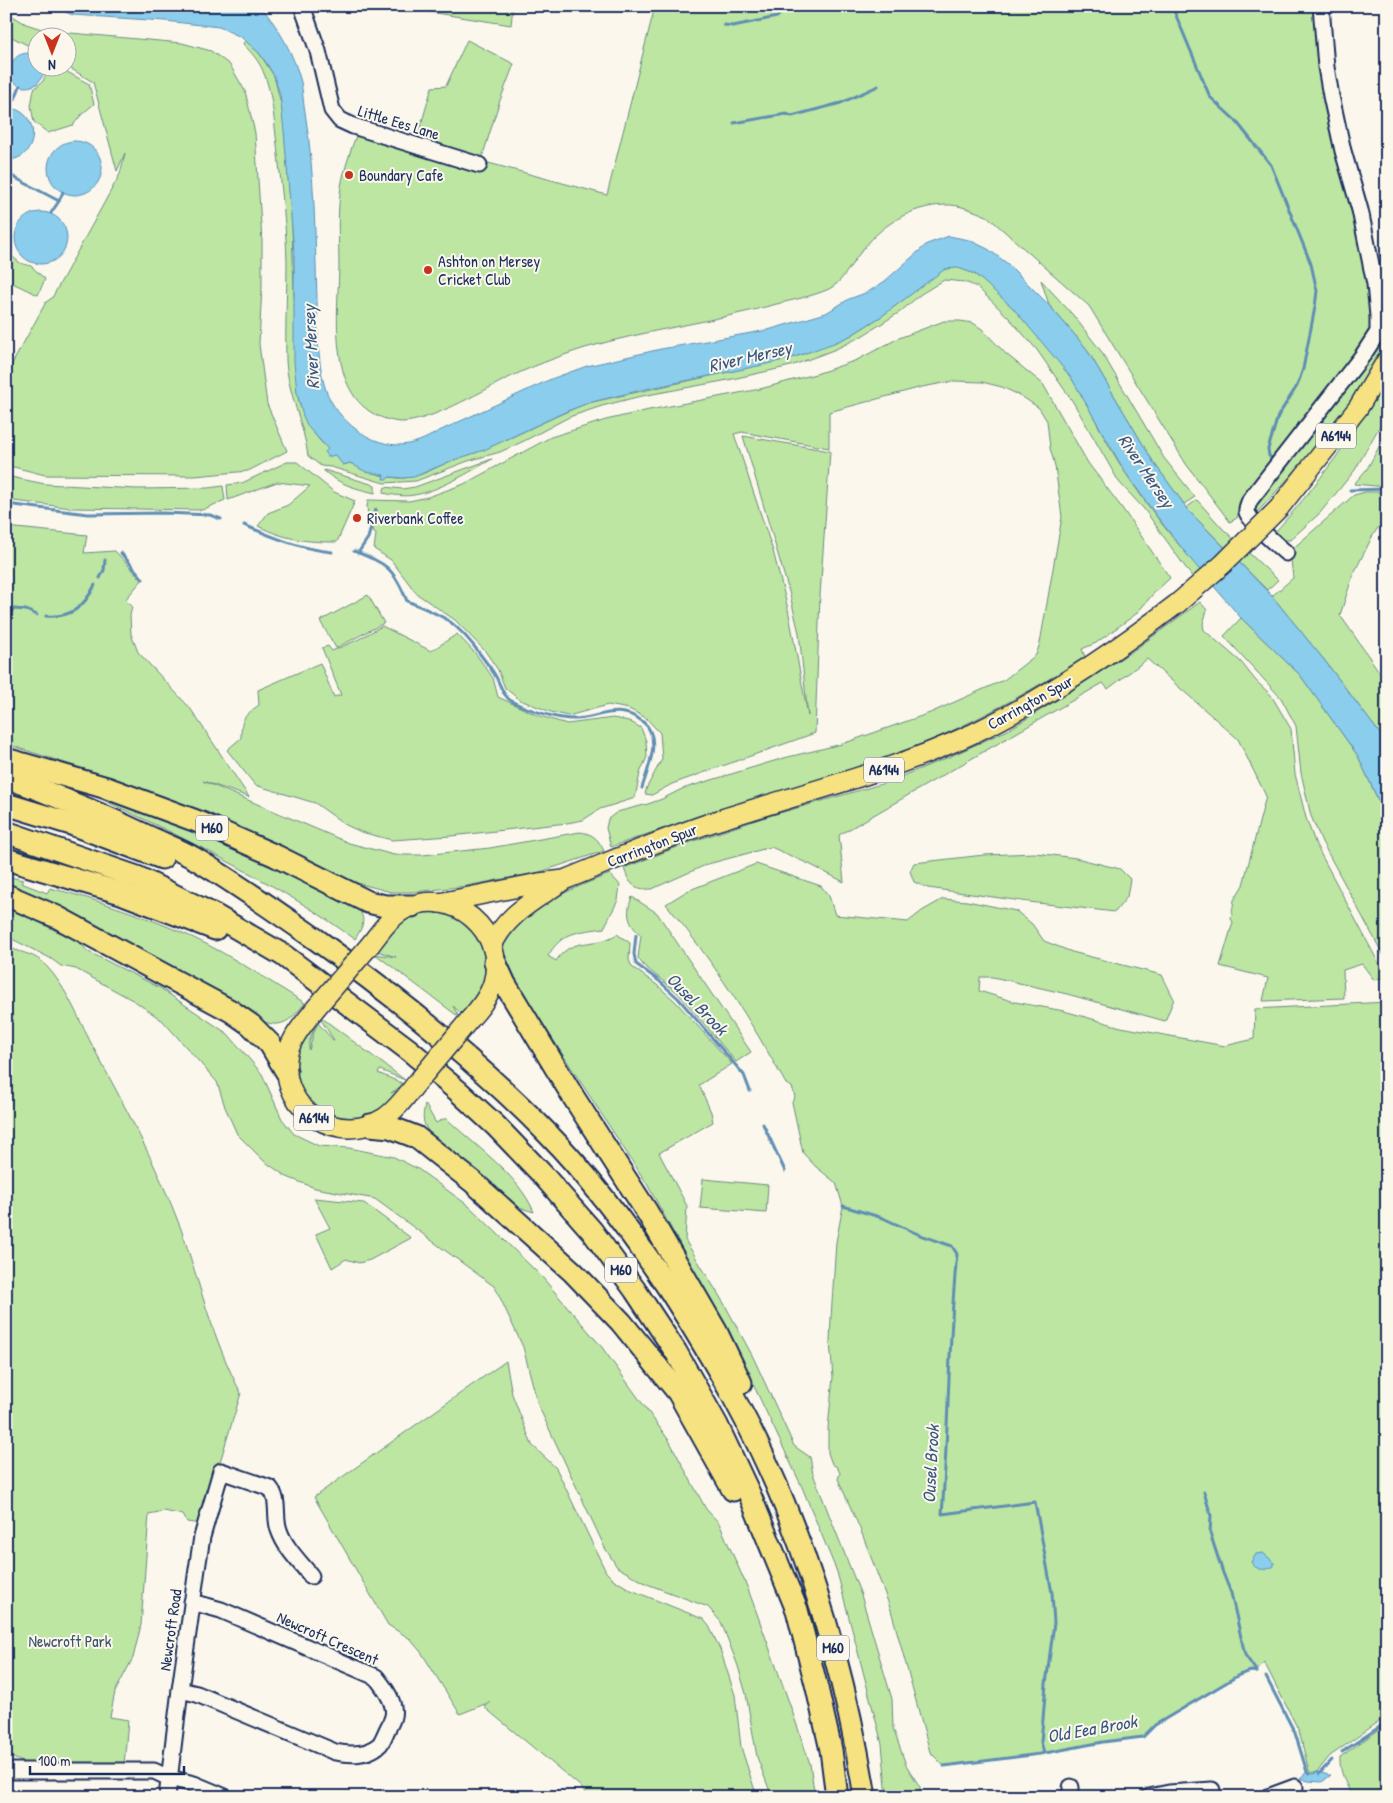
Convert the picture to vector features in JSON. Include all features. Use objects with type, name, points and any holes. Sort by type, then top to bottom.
[{"type":"highway","name":"M60","points":[[6,759],[107,788],[199,822],[276,856],[368,902],[377,905],[412,906]]},
{"type":"highway","name":"M60","points":[[6,778],[96,812],[192,857],[292,923],[367,976],[433,1027],[500,1086],[551,1137],[590,1183],[636,1240],[700,1337],[742,1413],[785,1504],[821,1605],[841,1676],[865,1797]]},
{"type":"highway","name":"M60","points":[[6,804],[71,824],[148,852],[228,887],[292,923]]},
{"type":"highway","name":"M60","points":[[6,832],[137,877],[216,916],[283,955],[410,1050],[496,1126],[542,1174],[592,1231],[636,1290],[676,1352],[717,1425],[749,1493],[797,1610],[831,1750],[838,1797]]},
{"type":"highway","name":"M60","points":[[6,859],[121,893],[283,955]]},
{"type":"highway","points":[[6,895],[58,917],[231,1012],[251,1025],[270,1044],[286,1071]]},
{"type":"highway","name":"M60","points":[[494,954],[505,984],[574,1098],[647,1212],[716,1331],[773,1451],[785,1504]]},
{"type":"highway","name":"M60","points":[[370,1125],[390,1127],[416,1136],[473,1182],[573,1272],[621,1322],[678,1392],[748,1516],[785,1600],[817,1688]]},
{"type":"main road","name":"Carrington Spur","points":[[494,954],[496,936],[507,922],[525,905],[564,880],[716,821],[874,774],[936,750],[1011,714],[1080,674],[1130,640],[1178,603],[1223,564],[1279,508],[1358,408],[1387,360]]},
{"type":"main road","name":"Carrington Spur","points":[[439,903],[539,883],[564,880]]},
{"type":"main road","name":"A6144","points":[[429,903],[452,906],[466,912],[479,923],[494,954],[492,985],[486,998],[470,1019],[394,1110],[384,1118],[370,1125],[358,1128],[330,1125],[316,1120],[302,1108],[290,1088],[286,1071],[287,1057],[293,1038],[315,1009],[393,918],[404,909],[412,906],[429,903]]},
{"type":"street","name":"Little Ees Lane","points":[[302,6],[318,50],[332,110],[340,120],[352,126],[479,165]]},
{"type":"street","points":[[1286,553],[1268,537],[1249,515],[1247,509],[1250,500],[1363,355],[1378,332],[1374,284],[1365,232],[1331,96],[1326,67],[1321,6]]},
{"type":"street","name":"Newcroft Road","points":[[167,1797],[202,1537],[221,1471],[270,1488],[275,1499],[278,1527],[281,1536],[311,1576]]},
{"type":"street","name":"Newcroft Crescent","points":[[180,1690],[197,1694],[335,1752],[346,1754],[369,1751],[380,1744],[394,1717],[394,1709],[390,1698],[376,1677],[221,1610],[192,1602]]},
{"type":"street","points":[[10,1771],[154,1771],[169,1778],[194,1784],[225,1797]]},
{"type":"street","points":[[1268,1797],[1295,1787]]},
{"type":"street","points":[[1149,1797],[1169,1793],[1212,1793]]},
{"type":"green space","points":[[391,6],[513,6],[511,25]]},
{"type":"green space","points":[[655,6],[1319,6],[1371,286],[1372,333],[1241,507],[1237,518],[1230,522],[1186,464],[1089,306],[987,216],[956,206],[932,206],[897,219],[886,226],[868,243],[834,286],[815,294],[750,311],[585,348],[534,367],[453,406],[413,421],[399,422],[387,419],[378,416],[362,405],[350,389],[343,371],[337,328],[339,203],[344,173],[355,138],[361,133],[416,142],[432,87],[446,86],[467,40],[514,64],[499,103],[481,161],[607,195]]},
{"type":"green space","points":[[6,12],[26,24],[39,28],[28,28],[28,45],[6,34]]},
{"type":"green space","points":[[78,34],[182,43],[211,51],[230,65],[245,91],[255,133],[262,241],[259,344],[267,404],[287,451],[248,471],[195,476],[45,475],[6,465],[6,375],[46,302],[52,298],[120,174],[125,153],[117,171],[93,82],[78,73]]},
{"type":"green space","points":[[245,40],[259,53],[274,76],[283,112],[292,226],[297,393],[306,421],[324,445],[343,465],[350,463],[383,476],[410,477],[482,450],[588,403],[792,358],[850,336],[882,316],[941,271],[957,268],[975,275],[990,286],[1022,317],[1051,352],[1072,379],[1133,485],[1171,535],[1202,571],[1193,578],[1144,509],[1119,482],[1073,402],[1037,350],[1009,318],[977,287],[965,282],[944,280],[921,294],[900,312],[862,336],[836,349],[791,366],[637,397],[602,406],[569,417],[500,452],[468,461],[416,481],[384,483],[331,467],[321,466],[308,456],[287,373],[286,247],[274,117],[266,80],[257,60],[243,44]]},
{"type":"green space","points":[[44,78],[78,78],[89,84],[94,104],[73,125],[48,133],[34,122],[31,106],[34,89]]},
{"type":"green space","points":[[6,251],[20,263],[31,266],[45,279],[38,295],[6,280]]},
{"type":"green space","points":[[1041,280],[1073,315],[1101,351],[1164,458],[1195,497],[1184,504],[1154,463],[1086,348],[1049,305]]},
{"type":"green space","points":[[944,321],[973,323],[982,329],[1006,354],[1043,384],[1088,463],[1122,508],[1170,578],[1136,614],[1096,643],[1082,649],[1085,657],[1031,690],[946,734],[857,769],[730,806],[611,847],[606,828],[608,819],[617,812],[648,804],[682,789],[784,758],[842,744],[930,713],[1004,680],[1036,655],[1040,643],[1062,517],[1047,421],[1039,408],[1021,396],[1002,387],[982,382],[954,381],[922,387],[829,412],[829,448],[742,432],[734,434],[773,551],[788,609],[808,716],[799,633],[790,595],[743,436],[830,451],[820,595],[815,733],[672,784],[652,795],[645,794],[662,759],[660,733],[646,718],[629,709],[608,705],[568,716],[551,712],[520,700],[505,688],[498,670],[485,651],[455,620],[417,594],[391,560],[374,549],[376,534],[373,532],[377,509],[375,508],[371,528],[369,526],[368,500],[409,501],[428,497],[464,484],[551,437],[606,420],[760,389],[819,373],[857,360],[899,338]]},
{"type":"green space","points":[[1387,323],[1387,345],[1349,404],[1312,452],[1254,516],[1251,508]]},
{"type":"green space","points":[[1387,380],[1387,413],[1355,470],[1320,513],[1290,540],[1278,540],[1275,532],[1335,459]]},
{"type":"green space","points":[[1387,432],[1387,487],[1354,484],[1367,469]]},
{"type":"green space","points":[[492,459],[433,490],[406,496],[383,493],[385,487],[402,489],[415,487]]},
{"type":"green space","points":[[287,462],[297,462],[334,492],[355,501],[337,542],[297,539],[258,526],[268,513],[288,505],[310,486],[277,482],[228,500],[227,485],[242,483]]},
{"type":"green space","points":[[324,470],[371,484],[375,486],[375,493],[342,483]]},
{"type":"green space","points":[[6,476],[45,484],[137,489],[223,486],[225,500],[202,510],[72,508],[6,500]]},
{"type":"green space","points":[[1365,492],[1387,492],[1387,515],[1373,535],[1353,575],[1340,615],[1387,683],[1387,743],[1325,661],[1272,596],[1293,578],[1290,551],[1354,495]]},
{"type":"green space","points":[[1197,500],[1223,529],[1278,580],[1267,590],[1186,508]]},
{"type":"green space","points":[[6,527],[87,535],[84,553],[115,551],[142,580],[125,600],[132,606],[130,616],[131,634],[138,652],[190,708],[249,797],[203,781],[349,843],[394,855],[423,855],[490,848],[580,832],[595,838],[604,851],[540,872],[466,886],[414,892],[391,892],[357,883],[211,815],[106,776],[6,744]]},
{"type":"green space","points":[[368,595],[384,623],[336,648],[320,621]]},
{"type":"green space","points":[[1200,602],[1207,610],[1203,624],[1204,630],[1241,662],[1256,681],[1271,695],[1291,729],[1295,774],[1306,818],[1316,845],[1386,977],[1374,980],[1362,964],[1343,970],[1344,998],[1263,1001],[1268,978],[1220,966],[1233,922],[1231,919],[1234,900],[1243,885],[1266,796],[1238,739],[1147,659],[1108,689],[1103,683],[839,835],[844,882],[771,847],[708,864],[652,889],[637,887],[628,878],[624,868],[685,844],[762,818],[885,783],[1008,730],[1137,648]]},
{"type":"green space","points":[[1241,618],[1300,675],[1358,756],[1378,800],[1387,812],[1387,962],[1322,842],[1311,816],[1301,773],[1296,726],[1281,698],[1224,636]]},
{"type":"green space","points":[[382,626],[431,651],[457,634],[476,654],[493,678],[498,697],[537,715],[567,724],[613,718],[629,721],[641,728],[646,741],[647,757],[640,773],[635,798],[600,809],[583,820],[567,823],[451,836],[392,840],[361,832],[346,825],[315,803],[255,785],[227,750],[241,738],[244,718],[259,705],[258,690],[320,663],[334,697],[341,695],[322,648],[328,646],[332,651]]},
{"type":"green space","points":[[53,777],[159,812],[357,905],[363,919],[360,930],[355,939],[308,907],[241,868],[148,821]]},
{"type":"green space","points":[[1035,853],[1076,858],[1120,869],[1130,879],[1127,897],[1115,912],[1029,902],[928,888],[914,882],[910,871],[914,863],[984,855]]},
{"type":"green space","points":[[756,864],[821,886],[829,896],[835,915],[908,922],[922,911],[943,899],[967,901],[1016,911],[1032,924],[1044,941],[1072,952],[1162,975],[1174,999],[1165,1021],[1067,994],[993,977],[980,977],[979,991],[1015,1002],[1064,1011],[1121,1027],[1225,1046],[1254,1039],[1255,1009],[1387,1002],[1387,1716],[1330,1756],[1317,1772],[1309,1771],[1299,1731],[1264,1662],[1258,1670],[1239,1675],[1155,1725],[1143,1737],[1103,1742],[1040,1754],[944,1766],[930,1752],[891,1610],[861,1531],[838,1479],[840,1473],[837,1467],[832,1464],[828,1453],[828,1428],[833,1377],[830,1342],[831,1318],[836,1242],[843,1206],[836,1183],[815,1166],[803,1153],[792,1102],[795,1097],[792,1087],[786,1084],[745,1014],[715,969],[666,904],[687,891]]},
{"type":"green space","points":[[610,874],[620,885],[618,900],[604,928],[579,932],[565,937],[553,948],[548,956],[556,961],[570,948],[601,941],[617,934],[630,943],[629,960],[632,967],[675,1001],[732,1064],[699,1085],[711,1112],[713,1122],[659,1153],[687,1206],[685,1240],[725,1305],[753,1357],[794,1446],[810,1457],[813,1474],[861,1595],[892,1699],[893,1728],[906,1765],[920,1787],[920,1797],[887,1797],[882,1744],[837,1572],[802,1487],[731,1338],[647,1184],[524,995],[514,984],[502,959],[504,941],[513,928],[527,915],[562,894]]},
{"type":"green space","points":[[6,876],[23,880],[21,883],[47,893],[50,888],[68,893],[141,916],[177,930],[222,953],[305,1003],[287,1021],[276,1024],[262,1021],[169,965],[105,931],[6,887]]},
{"type":"green space","points":[[632,897],[657,913],[751,1052],[736,1062],[678,993],[643,965],[638,958],[641,935],[636,931],[629,918]]},
{"type":"green space","points":[[6,909],[77,938],[87,951],[160,988],[228,1034],[262,1074],[282,1119],[294,1134],[319,1146],[349,1148],[394,1157],[418,1169],[469,1206],[542,1277],[601,1346],[670,1442],[706,1509],[719,1523],[748,1589],[790,1705],[810,1764],[815,1797],[772,1797],[757,1757],[746,1694],[738,1666],[721,1622],[708,1607],[647,1584],[617,1567],[605,1548],[538,1405],[523,1347],[495,1287],[375,1199],[315,1188],[287,1177],[264,1161],[237,1134],[225,1107],[217,1082],[163,1021],[136,1002],[76,969],[61,966],[50,958],[6,936]]},
{"type":"green space","points":[[428,912],[445,912],[459,917],[472,928],[485,951],[487,968],[483,985],[468,1010],[466,1009],[461,1013],[453,1006],[459,1017],[375,954],[396,957],[377,951],[377,949],[393,930],[404,921]]},
{"type":"green space","name":"Newcroft Park","points":[[6,947],[41,961],[57,979],[70,1000],[140,1136],[172,1205],[222,1353],[241,1393],[201,1524],[187,1522],[183,1515],[164,1511],[149,1514],[141,1625],[133,1658],[115,1692],[110,1717],[128,1720],[124,1765],[27,1764],[6,1755]]},
{"type":"green space","points":[[322,1018],[405,1080],[380,1070],[378,1073],[404,1084],[391,1093],[403,1088],[382,1110],[362,1119],[346,1120],[331,1116],[318,1109],[307,1098],[300,1085],[296,1070],[297,1053],[302,1041],[315,1023],[309,1043],[309,1050],[318,1023],[334,1040],[321,1020]]},
{"type":"green space","points":[[425,1104],[436,1123],[446,1118],[507,1173],[527,1198],[534,1212],[517,1207],[432,1136],[426,1128],[424,1121]]},
{"type":"green space","points":[[703,1179],[768,1185],[766,1213],[700,1208]]},
{"type":"green space","points":[[314,1198],[364,1203],[411,1238],[370,1260],[359,1263],[346,1259],[332,1268],[316,1234],[330,1228]]},
{"type":"green space","points":[[506,1361],[512,1394],[532,1445],[556,1468],[606,1572],[613,1579],[631,1590],[703,1619],[709,1626],[720,1649],[735,1695],[741,1747],[757,1797],[588,1797],[580,1786],[484,1707],[490,1702],[460,1714],[421,1652],[409,1638],[388,1625],[314,1497]]},
{"type":"green space","points":[[1387,1724],[1387,1733],[1383,1738],[1382,1758],[1387,1797],[1353,1797],[1342,1773],[1340,1757]]},
{"type":"water","name":"River Mersey","points":[[50,6],[260,6],[267,14],[290,52],[302,86],[313,182],[318,342],[324,384],[334,406],[342,417],[362,433],[386,443],[403,445],[419,441],[551,379],[587,366],[661,349],[768,330],[826,313],[849,299],[868,292],[885,281],[927,244],[949,236],[969,240],[988,249],[1008,264],[1049,305],[1086,348],[1154,463],[1186,508],[1272,596],[1325,661],[1387,743],[1387,812],[1378,800],[1358,756],[1300,675],[1241,618],[1192,561],[1125,472],[1072,379],[1013,308],[975,274],[958,268],[945,269],[882,316],[850,336],[792,358],[588,403],[484,450],[451,461],[414,477],[390,477],[383,479],[384,475],[366,472],[350,463],[343,465],[335,455],[327,457],[325,452],[328,449],[308,427],[303,416],[297,393],[294,362],[294,253],[284,131],[280,95],[274,76],[267,64],[259,53],[241,37],[219,27],[165,21],[73,15]]},
{"type":"water","points":[[28,53],[28,78],[41,78],[37,84],[27,87],[19,85],[14,81],[11,67],[14,60],[20,55]]},
{"type":"water","points":[[6,108],[18,110],[26,116],[31,124],[33,134],[31,144],[26,152],[18,158],[6,160]]},
{"type":"water","points":[[75,141],[85,143],[94,149],[100,158],[102,168],[100,178],[94,187],[85,193],[75,195],[65,193],[56,187],[50,178],[48,168],[50,158],[56,149],[65,143]]},
{"type":"water","points":[[36,212],[46,212],[55,216],[63,224],[67,238],[63,252],[55,260],[46,264],[36,264],[27,260],[19,252],[15,243],[15,233],[19,224],[27,216]]},
{"type":"water","points":[[1263,1553],[1274,1562],[1274,1566],[1268,1569],[1261,1569],[1253,1565],[1251,1562],[1256,1554]]},
{"type":"water","points":[[1307,1772],[1331,1775],[1322,1782],[1308,1781],[1300,1778]]},
{"type":"waterway","points":[[1172,6],[1210,97],[1236,121],[1271,165],[1311,264],[1317,291],[1303,369],[1297,386],[1278,416],[1268,449],[1269,456],[1273,459]]},
{"type":"waterway","points":[[724,25],[733,26],[777,17],[782,12]]},
{"type":"waterway","points":[[6,100],[15,99],[20,86]]},
{"type":"waterway","points":[[734,123],[786,114],[792,116],[841,103],[878,86]]},
{"type":"waterway","points":[[6,173],[59,201]]},
{"type":"waterway","points":[[51,213],[63,192]]},
{"type":"waterway","points":[[1350,490],[1387,489]]},
{"type":"waterway","points":[[6,504],[88,514],[164,513],[210,515],[221,519]]},
{"type":"waterway","points":[[358,553],[368,538],[376,510]]},
{"type":"waterway","points":[[244,525],[298,545],[332,552]]},
{"type":"waterway","name":"Ousel Brook","points":[[354,551],[388,568],[407,601],[438,615],[457,628],[482,656],[509,700],[535,711],[561,718],[576,719],[617,712],[625,713],[642,721],[652,735],[653,744],[642,788]]},
{"type":"waterway","points":[[121,553],[143,579]]},
{"type":"waterway","points":[[100,578],[104,570],[105,560]]},
{"type":"waterway","points":[[46,616],[63,615],[76,610],[91,593],[95,585]]},
{"type":"waterway","points":[[6,615],[14,609],[26,610],[37,615]]},
{"type":"waterway","name":"Ousel Brook","points":[[636,935],[634,954],[636,964],[678,998],[744,1075],[750,1091]]},
{"type":"waterway","name":"Ousel Brook","points":[[763,1124],[785,1171]]},
{"type":"waterway","name":"Ousel Brook","points":[[843,1206],[883,1218],[920,1235],[952,1246],[957,1254],[942,1514],[1035,1502],[1052,1593],[1054,1623],[1041,1742],[1044,1753]]},
{"type":"waterway","points":[[1204,1492],[1211,1516],[1210,1533],[1231,1593],[1245,1655],[1257,1672]]},
{"type":"waterway","name":"Old Eea Brook","points":[[944,1766],[1040,1754],[1103,1742],[1143,1737],[1155,1725],[1239,1675],[1251,1671],[1257,1672]]},
{"type":"waterway","name":"Old Eea Brook","points":[[1266,1677],[1295,1733],[1309,1774]]},
{"type":"waterway","name":"Old Eea Brook","points":[[1342,1752],[1387,1722]]},
{"type":"waterway","name":"Old Eea Brook","points":[[1319,1774],[1332,1760]]},
{"type":"place","name":"Boundary Cafe","points":[[349,175]]},
{"type":"place","name":"Ashton on Mersey Cricket Club","points":[[428,270]]},
{"type":"place","name":"Riverbank Coffee","points":[[357,518]]}]
